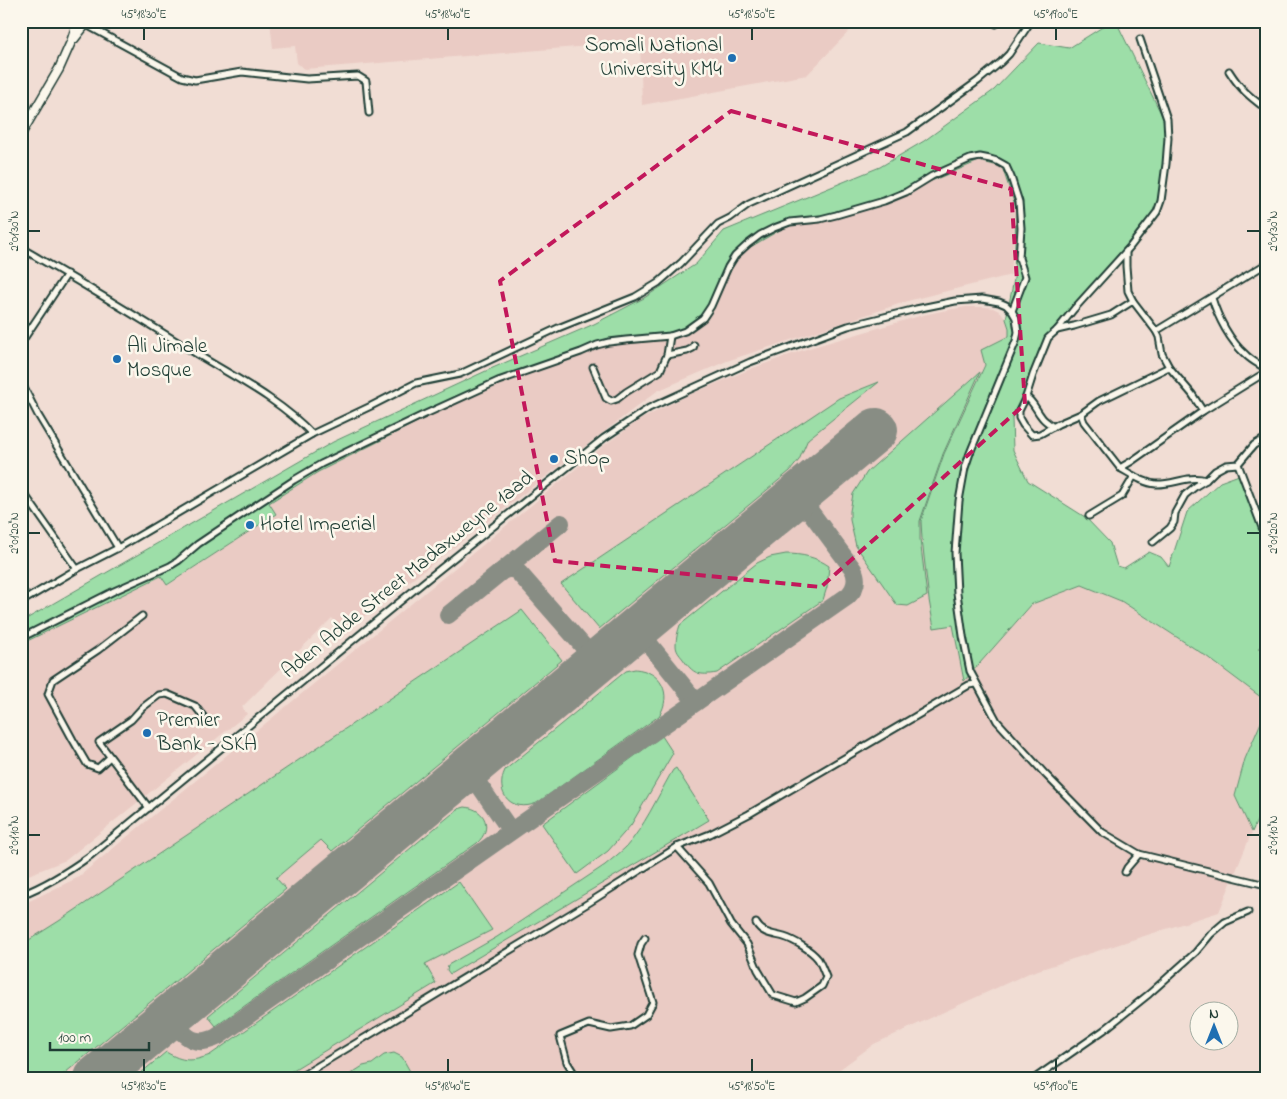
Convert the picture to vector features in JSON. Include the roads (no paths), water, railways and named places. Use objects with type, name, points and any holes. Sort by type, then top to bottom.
[{"type":"main road","points":[[21,134],[59,69],[71,42],[83,22]]},
{"type":"street","points":[[21,602],[77,569],[118,548],[312,434],[416,383],[460,374],[558,328],[634,297],[658,283],[681,263],[718,224],[749,204],[907,132],[921,123],[1001,62],[1009,54],[1031,21]]},
{"type":"street","points":[[83,22],[182,77],[195,80],[242,72],[307,79],[358,76],[366,81],[370,113]]},
{"type":"street","points":[[1140,39],[1167,119],[1168,138],[1162,200],[1157,212],[1126,251],[1048,338],[1019,411],[1019,418],[1022,425],[1032,435],[1040,434],[1081,414],[1100,401],[1169,368]]},
{"type":"street","points":[[1229,71],[1246,94],[1266,109]]},
{"type":"street","points":[[21,109],[32,116]]},
{"type":"street","points":[[21,638],[114,591],[170,566],[198,544],[321,464],[421,416],[498,381],[597,345],[609,342],[670,336],[685,331],[703,318],[711,306],[728,267],[735,256],[760,235],[790,222],[820,219],[884,200],[906,192],[932,176],[960,163],[980,157],[997,161],[1006,166],[1011,177],[1020,202],[1019,258],[1025,277],[1012,311],[1016,318],[1018,332],[1016,341],[970,452],[958,501],[955,553],[957,594],[970,671],[997,721],[1045,774],[1102,832],[1139,854],[1266,885]]},
{"type":"street","points":[[21,248],[67,274],[270,399],[303,424],[312,434]]},
{"type":"street","points":[[1126,251],[1128,291],[1159,337],[1162,354],[1169,368],[1192,394],[1203,411]]},
{"type":"street","points":[[1156,332],[1266,264]]},
{"type":"street","points":[[21,343],[67,274]]},
{"type":"street","points":[[1120,468],[1266,370],[1246,356],[1233,341],[1216,312],[1212,298]]},
{"type":"street","name":"Aden Adde Street Madaxweyne 1aad","points":[[21,895],[49,883],[71,870],[340,650],[604,438],[649,408],[750,362],[848,326],[916,309],[969,299],[998,302],[1012,311]]},
{"type":"street","points":[[1057,330],[1111,314],[1133,301]]},
{"type":"street","points":[[593,367],[606,398],[611,401],[617,399],[660,371],[667,355],[670,336]]},
{"type":"street","points":[[667,355],[687,352],[694,345]]},
{"type":"street","points":[[21,382],[38,415],[118,548]]},
{"type":"street","points":[[1026,397],[1032,400],[1042,418],[1053,427]]},
{"type":"street","points":[[1081,414],[1084,422],[1120,468],[1134,476],[1154,484],[1192,478],[1206,480]]},
{"type":"street","points":[[1153,542],[1170,528],[1174,522],[1175,513],[1185,495],[1226,465],[1238,464],[1254,445],[1266,438]]},
{"type":"street","points":[[1238,464],[1266,538]]},
{"type":"street","points":[[1089,516],[1122,496],[1134,476]]},
{"type":"street","points":[[21,489],[77,569]]},
{"type":"street","points":[[21,588],[27,598]]},
{"type":"street","points":[[110,757],[98,768],[87,764],[48,694],[53,680],[98,650],[142,616]]},
{"type":"street","points":[[298,1078],[590,902],[677,847],[710,834],[749,814],[955,693],[969,685],[976,684]]},
{"type":"street","points":[[149,808],[98,742],[131,720],[157,695],[167,694],[187,702],[195,706],[203,716]]},
{"type":"street","points":[[677,847],[709,884],[732,924],[747,944],[758,970],[773,995],[796,1002],[822,986],[826,977],[818,959],[804,946],[784,937],[766,932],[756,923]]},
{"type":"street","points":[[1126,872],[1127,868],[1139,854]]},
{"type":"street","points":[[1035,1078],[1104,1030],[1149,994],[1196,952],[1224,922],[1248,912]]},
{"type":"street","points":[[576,1078],[567,1062],[560,1036],[589,1024],[611,1029],[630,1026],[646,1015],[653,1002],[638,955],[640,944],[645,938]]},
{"type":"place","name":"Somali National University KM4","points":[[732,58]]},
{"type":"place","name":"Ali Jimale Mosque","points":[[117,359]]},
{"type":"place","name":"Shop","points":[[554,459]]},
{"type":"place","name":"Hotel Imperial","points":[[250,525]]},
{"type":"place","name":"Premier Bank - SKA","points":[[147,733]]}]
